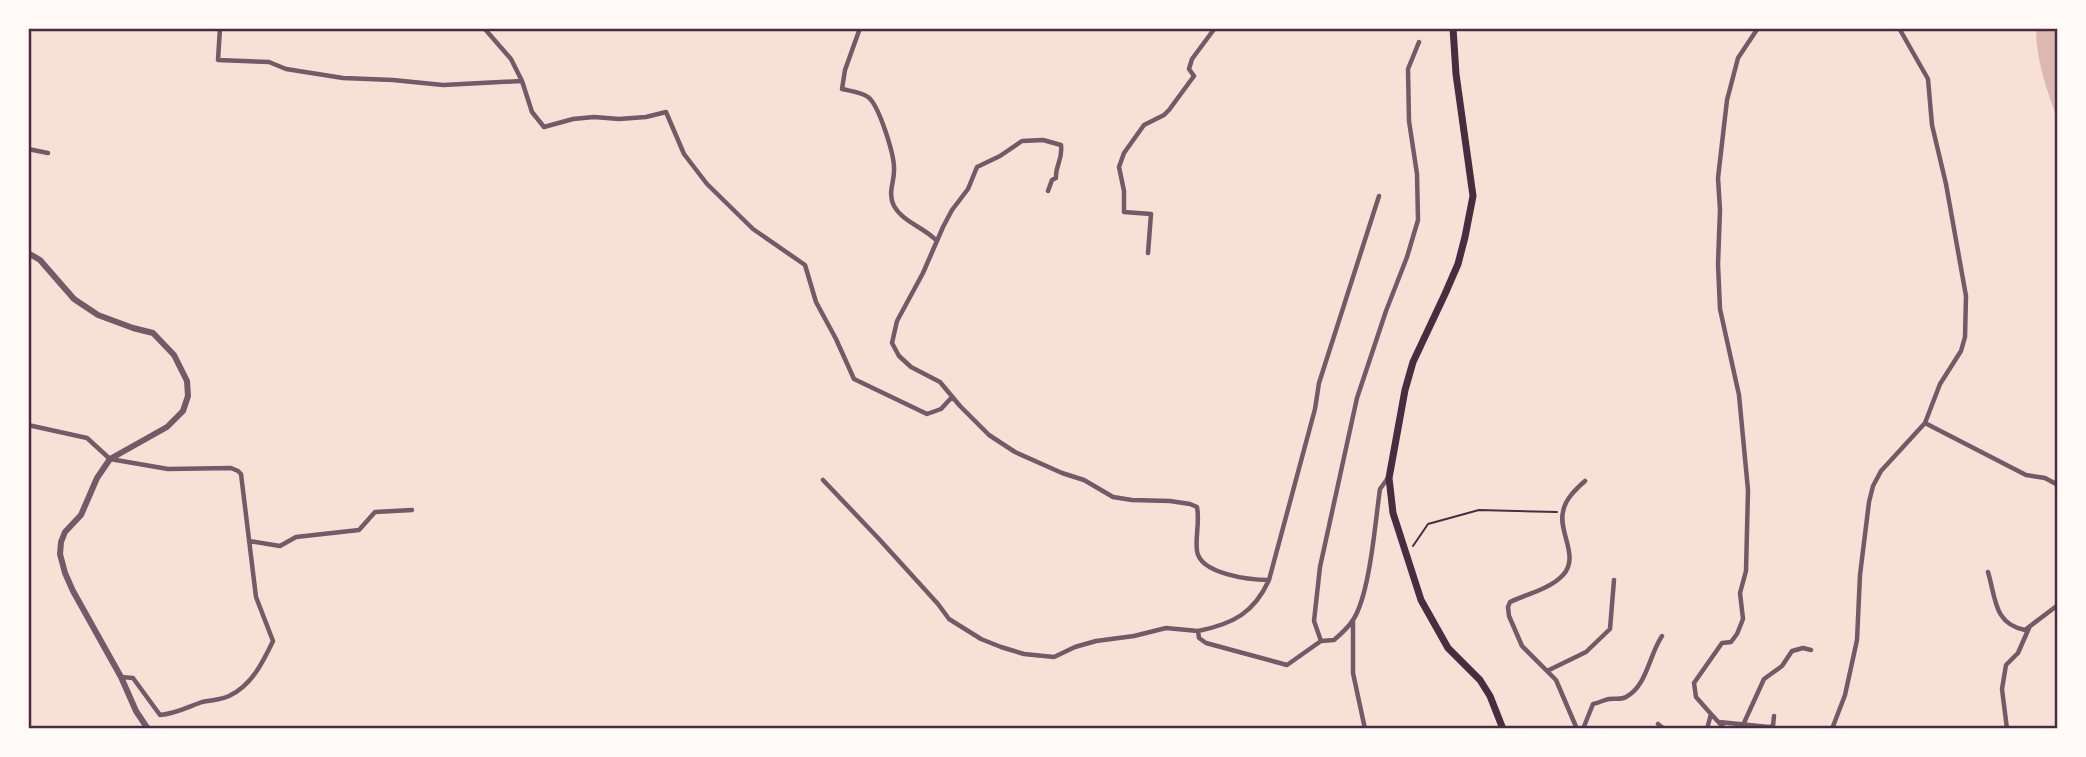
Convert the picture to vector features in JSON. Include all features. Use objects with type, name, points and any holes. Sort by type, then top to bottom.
[{"type":"main road","points":[[1453,28],[1473,197],[1458,264],[1413,362],[1405,390],[1389,478],[1393,513],[1421,600],[1448,648],[1480,680],[1490,696],[1503,729]]},
{"type":"street","points":[[220,28],[218,60],[269,62],[286,69],[343,78],[443,85],[522,81]]},
{"type":"street","points":[[484,28],[510,58],[522,81],[532,112],[544,127],[573,119],[646,117],[666,112],[684,154],[707,184],[752,229],[805,265],[816,303],[836,339],[853,379],[927,414],[941,409],[952,397]]},
{"type":"street","points":[[860,28],[845,70],[842,89],[865,95],[872,100],[893,156],[895,172],[890,190],[895,207],[901,216],[927,231],[936,240]]},
{"type":"street","points":[[1148,253],[1151,214],[1124,212],[1124,191],[1119,167],[1124,153],[1144,125],[1170,110],[1194,76],[1189,69],[1192,59],[1215,28]]},
{"type":"street","points":[[1725,729],[1696,697],[1694,683],[1722,643],[1731,642],[1743,619],[1741,593],[1746,571],[1748,489],[1739,395],[1720,309],[1718,178],[1727,100],[1738,58],[1758,28]]},
{"type":"street","points":[[1832,729],[1844,695],[1857,640],[1860,575],[1873,486],[1881,471],[1925,423],[1940,384],[1961,351],[1965,337],[1966,296],[1946,184],[1932,125],[1928,79],[1899,28]]},
{"type":"street","points":[[1321,641],[1314,621],[1320,567],[1357,398],[1418,220],[1417,174],[1409,121],[1408,69],[1419,42]]},
{"type":"street","points":[[1048,191],[1052,180],[1056,178],[1055,174],[1063,156],[1062,145],[1043,140],[1023,141],[977,167],[968,189],[952,210],[936,240],[923,273],[897,320],[892,344],[911,367],[940,382],[989,435],[1015,453],[1084,480],[1113,497],[1170,501],[1197,507],[1199,528],[1195,537],[1197,554],[1201,561],[1214,570],[1253,580],[1269,580]]},
{"type":"street","points":[[28,149],[48,153]]},
{"type":"street","points":[[823,480],[938,604],[949,620],[981,639],[1001,647],[1024,654],[1054,657],[1085,644],[1166,628],[1198,631],[1235,620],[1261,599],[1269,580],[1315,409],[1319,383],[1380,196]]},
{"type":"street","points":[[28,253],[40,260],[74,299],[99,315],[153,333],[174,355],[187,382],[188,396],[183,411],[167,427],[110,459],[97,478],[81,515],[65,531],[61,542],[60,554],[65,573],[121,677],[136,711],[148,729]]},
{"type":"street","points":[[1925,423],[2026,475],[2045,478],[2058,485]]},
{"type":"street","points":[[28,425],[87,438],[110,459],[168,469],[231,468],[241,474],[257,597],[273,640],[262,664],[247,683],[228,697],[160,715],[133,678],[121,677]]},
{"type":"street","points":[[1198,631],[1199,638],[1206,643],[1287,665],[1321,641],[1334,640],[1353,621],[1361,604],[1380,489],[1389,478]]},
{"type":"street","points":[[1577,729],[1556,680],[1522,646],[1507,607],[1510,602],[1550,584],[1565,573],[1570,559],[1562,513],[1574,490],[1585,481]]},
{"type":"street","points":[[249,541],[280,546],[296,537],[359,530],[375,512],[412,510]]},
{"type":"street","points":[[1989,572],[2001,617],[2006,624],[2025,630],[2058,605]]},
{"type":"street","points":[[1547,671],[1587,652],[1610,629],[1614,580]]},
{"type":"street","points":[[1353,621],[1353,673],[1365,729]]},
{"type":"street","points":[[2007,729],[2002,688],[2006,665],[2018,653],[2029,627]]},
{"type":"street","points":[[1583,729],[1593,704],[1610,699],[1624,699],[1637,689],[1662,636]]},
{"type":"street","points":[[1744,725],[1764,679],[1782,666],[1792,651],[1803,648],[1811,650]]},
{"type":"street","points":[[1707,729],[1711,714]]},
{"type":"street","points":[[1719,722],[1763,728],[1773,726],[1774,716]]},
{"type":"street","points":[[1658,724],[1664,729]]},
{"type":"path","points":[[1406,557],[1428,524],[1479,510],[1562,513]]},
{"type":"shaded area","points":[[2036,28],[2058,28],[2058,121],[2040,64]]}]
